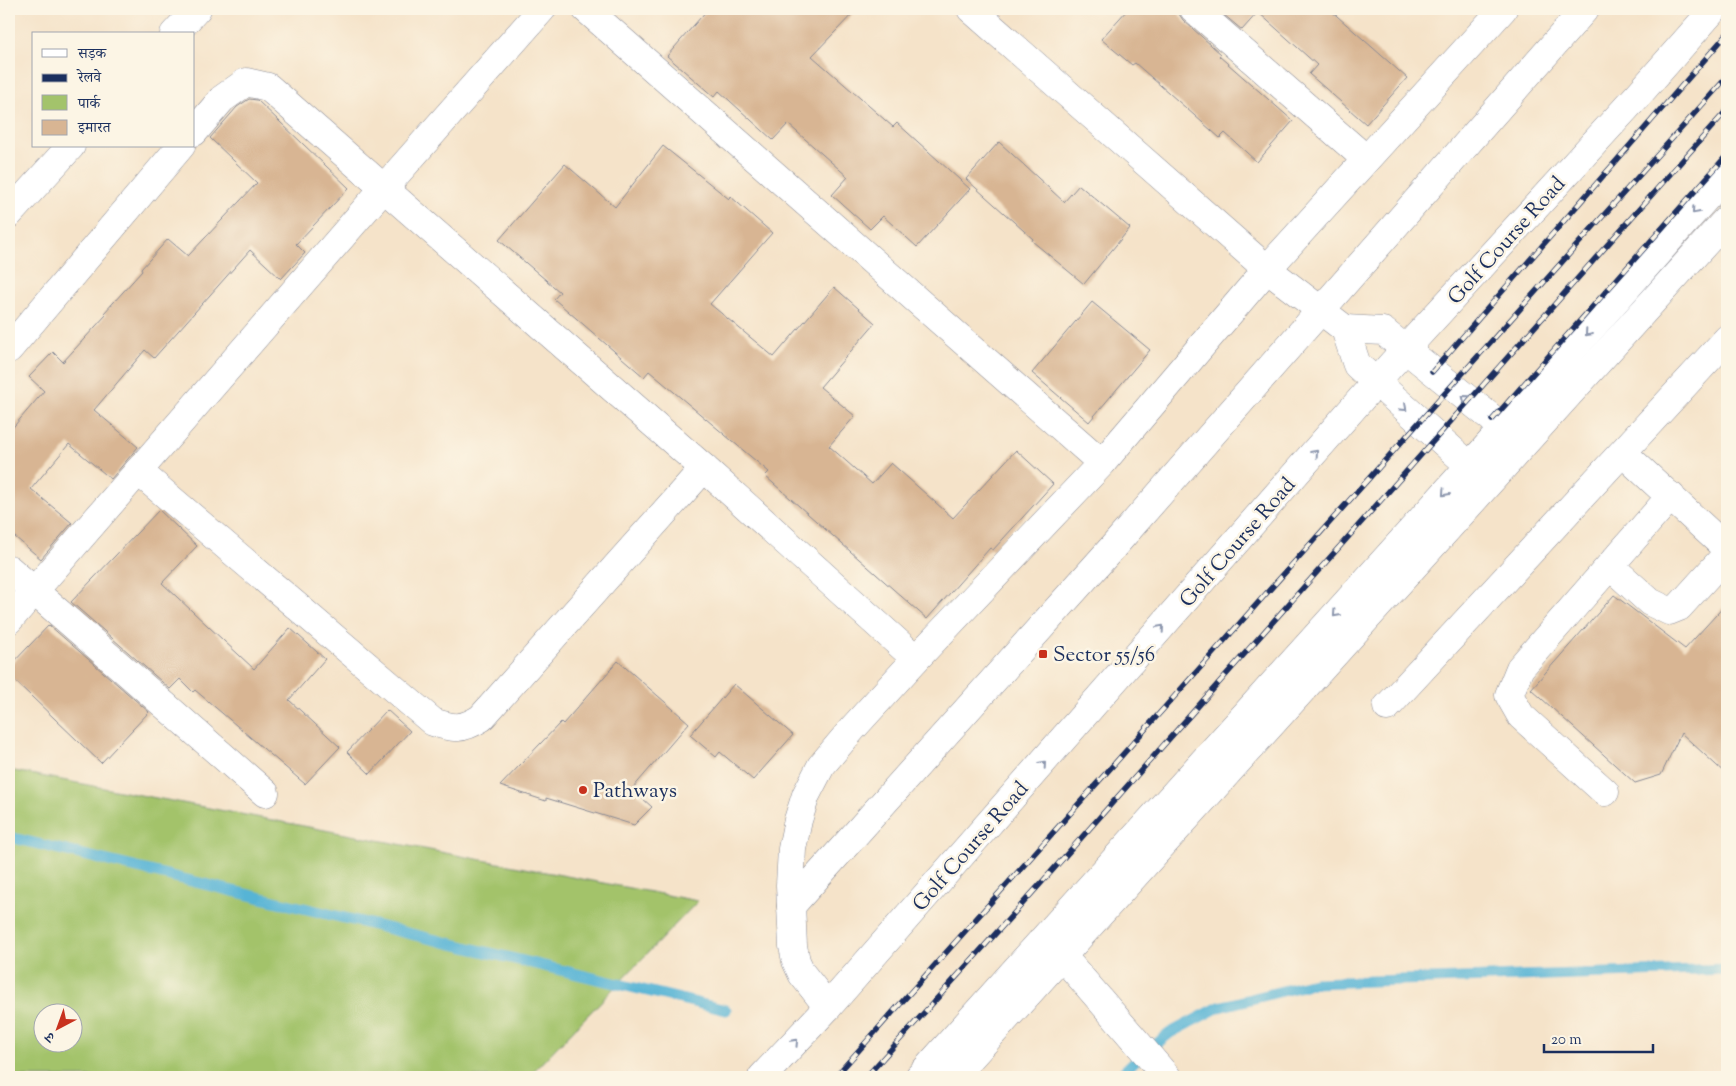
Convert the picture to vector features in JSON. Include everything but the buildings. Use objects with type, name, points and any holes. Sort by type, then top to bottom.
[{"type":"street","points":[[176,32],[197,9]]},
{"type":"street","points":[[9,620],[542,9]]},
{"type":"street","points":[[586,9],[1102,463]]},
{"type":"street","points":[[971,9],[1267,269],[1345,329],[1357,365],[1470,466]]},
{"type":"street","points":[[1194,9],[1366,160]]},
{"type":"street","points":[[828,1007],[802,974],[796,961],[791,906],[792,849],[798,820],[806,795],[821,766],[853,728],[916,660],[1102,463],[1267,269],[1503,9]]},
{"type":"street","points":[[791,906],[1113,547],[1585,9]]},
{"type":"street","name":"Golf Course Road","points":[[762,1077],[828,1007],[1376,383],[1714,9]]},
{"type":"street","points":[[195,131],[222,99],[246,82],[268,87],[704,468],[916,660]]},
{"type":"street","points":[[9,214],[69,148]]},
{"type":"street","points":[[9,349],[179,148]]},
{"type":"street","points":[[953,1077],[1054,946],[1470,466],[1727,174]]},
{"type":"street","points":[[919,1077],[1054,946],[1727,219]]},
{"type":"street","points":[[1345,329],[1383,332],[1504,428]]},
{"type":"street","points":[[1387,707],[1727,340]]},
{"type":"street","points":[[1623,453],[1727,549]]},
{"type":"street","points":[[138,472],[433,722],[451,728],[468,726],[481,718],[704,468]]},
{"type":"street","points":[[1605,792],[1521,716],[1509,695],[1520,668],[1671,496]]},
{"type":"street","points":[[1610,566],[1650,602],[1669,611],[1679,607],[1727,554]]},
{"type":"street","points":[[9,569],[265,793]]},
{"type":"street","points":[[1054,946],[1167,1077]]},
{"type":"green space","points":[[9,770],[698,901],[528,1077],[9,1077]]},
{"type":"waterway","points":[[9,837],[726,1010]]},
{"type":"waterway","points":[[1118,1077],[1170,1033],[1219,1007],[1314,983],[1727,969]]},
{"type":"railway","points":[[1432,372],[1727,34]]},
{"type":"railway","points":[[835,1077],[1727,77]]},
{"type":"railway","points":[[866,1077],[1043,881],[1727,110]]},
{"type":"railway","points":[[1492,420],[1727,155]]},
{"type":"place","name":"Sector 55/56","points":[[1043,654]]},
{"type":"place","name":"Pathways","points":[[583,790]]}]
